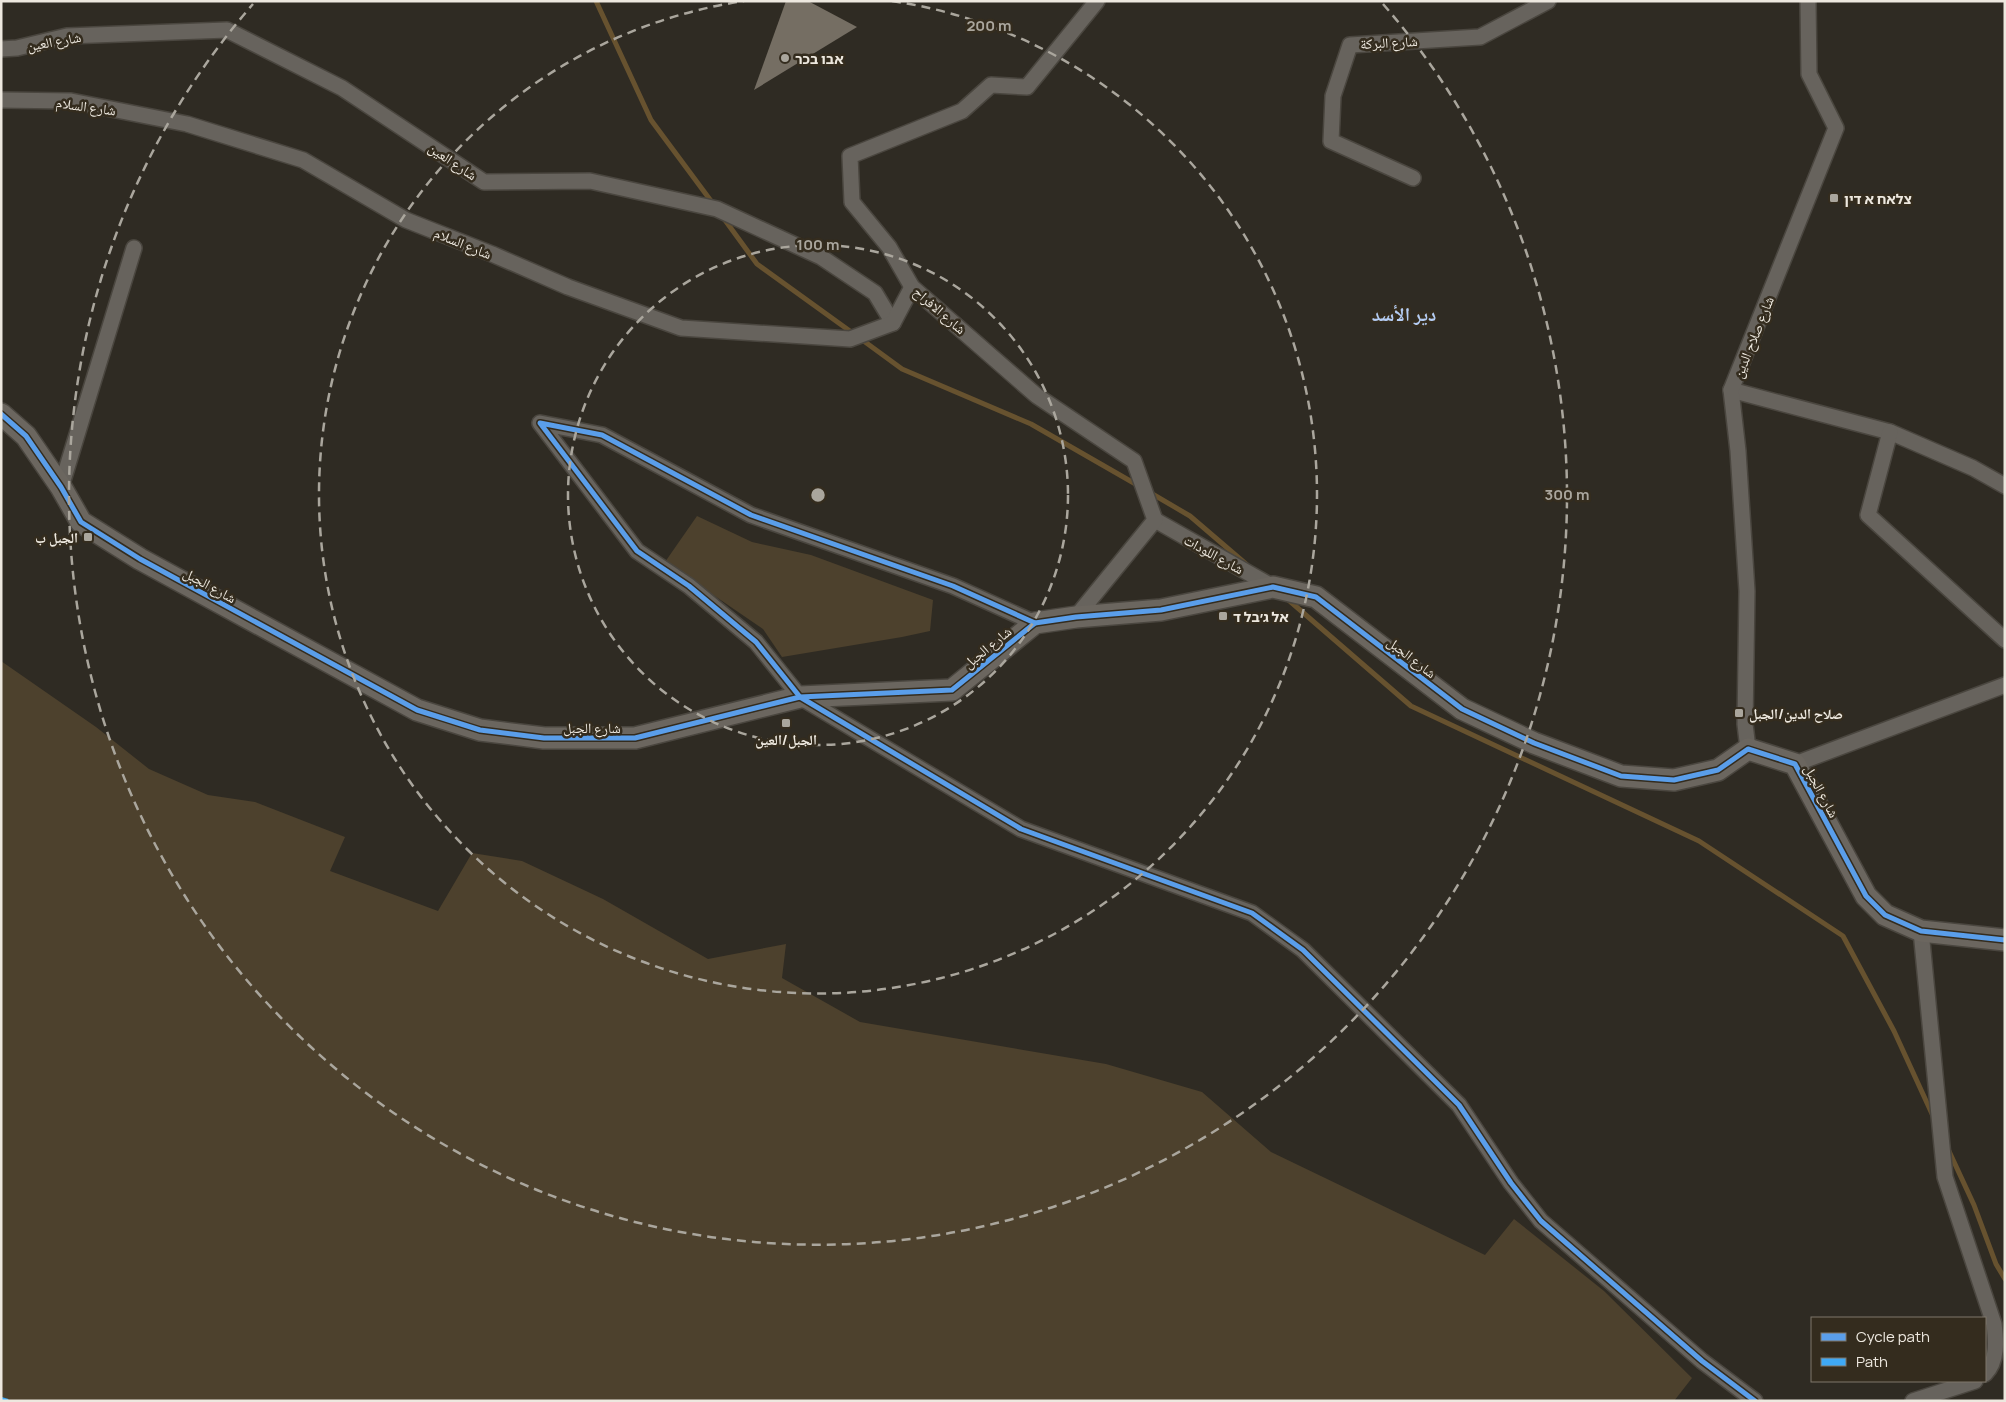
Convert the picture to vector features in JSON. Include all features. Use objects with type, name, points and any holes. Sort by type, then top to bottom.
[{"type":"street","name":"شارع الافراح","points":[[1097,1],[1027,87],[991,85],[962,111],[850,156],[852,202],[889,247],[912,287],[1037,396],[1134,460],[1155,520]]},
{"type":"street","name":"شارع البركة","points":[[1413,178],[1331,141],[1333,96],[1350,45],[1480,37],[1548,1]]},
{"type":"street","name":"شارع صلاح الدين","points":[[1748,749],[1745,724],[1747,591],[1732,390],[1836,128],[1809,74],[1808,1]]},
{"type":"street","name":"شارع العين","points":[[1,49],[17,48],[68,36],[227,30],[342,88],[484,182],[590,181],[717,208],[822,257],[875,293],[893,323]]},
{"type":"street","name":"شارع السلام","points":[[1,100],[71,102],[187,124],[303,160],[406,220],[568,287],[681,328],[850,339],[893,323]]},
{"type":"street","points":[[61,487],[134,248]]},
{"type":"street","points":[[893,323],[912,287]]},
{"type":"street","points":[[1732,390],[1890,432],[1973,468],[2005,486]]},
{"type":"street","name":"شارع الجبل","points":[[1,414],[26,436],[61,487],[81,522],[140,559],[417,710],[480,730],[544,738],[635,738],[800,696],[952,690],[1034,623],[1076,617],[1161,610],[1273,587],[1316,597],[1462,709],[1534,743],[1621,776],[1674,780],[1718,770],[1748,749],[1795,764],[1866,896],[1885,915],[1921,930],[2005,940]]},
{"type":"street","points":[[1034,623],[952,586],[751,515],[602,435],[540,423],[637,551],[689,586],[756,642],[800,696],[1022,829],[1252,913],[1303,950],[1459,1105],[1511,1183],[1541,1221],[1702,1361],[1755,1401]]},
{"type":"street","points":[[1890,432],[1868,514],[2005,640]]},
{"type":"street","points":[[1076,617],[1155,520]]},
{"type":"street","name":"شارع اللودات","points":[[1155,520],[1273,587]]},
{"type":"street","points":[[1795,764],[2005,685]]},
{"type":"street","points":[[1921,930],[1945,1176],[1994,1324],[1997,1344],[1994,1358],[1986,1372]]},
{"type":"street","points":[[1913,1401],[1973,1382]]},
{"type":"shaded area","points":[[697,516],[752,542],[811,555],[933,600],[930,631],[782,657],[763,629],[665,562]]},
{"type":"shaded area","points":[[1,661],[96,727],[149,769],[208,795],[255,802],[345,837],[330,871],[438,911],[472,853],[522,861],[603,899],[708,959],[786,944],[782,978],[860,1022],[1106,1064],[1202,1092],[1271,1152],[1485,1255],[1514,1219],[1604,1291],[1692,1378],[1674,1401],[1,1401]]},
{"type":"building","name":"אבו בכר","points":[[786,1],[808,1],[857,27],[754,90]]},
{"type":"waterway","points":[[596,1],[651,120],[714,205]]},
{"type":"waterway","points":[[722,216],[757,264],[854,334]]},
{"type":"waterway","points":[[861,339],[902,369],[1031,424],[1139,486]]},
{"type":"waterway","points":[[1149,492],[1190,516],[1246,564]]},
{"type":"waterway","points":[[1285,597],[1411,706],[1699,841],[1843,936],[1894,1031],[1933,1116]]},
{"type":"waterway","points":[[1948,1149],[1974,1205],[1996,1264],[2005,1279]]},
{"type":"marked path","points":[[1,1399],[8,1401]]},
{"type":"cycle path","points":[[1,414],[26,436],[61,487],[81,522],[140,559],[417,710],[480,730],[544,738],[635,738],[800,697],[952,690],[1035,623],[1076,617],[1161,610],[1273,587],[1316,597],[1462,709],[1534,743],[1621,776],[1674,780],[1718,770],[1748,749],[1795,764],[1866,896],[1885,915],[1921,931],[2005,940]]},
{"type":"cycle path","points":[[1035,623],[953,586],[751,515],[602,435],[540,423],[637,551],[689,586],[756,642],[800,697],[1021,829],[1252,913],[1303,950],[1459,1105],[1511,1183],[1541,1221],[1702,1361],[1755,1401]]},
{"type":"place","name":"אבו בכר","points":[[785,58]]},
{"type":"place","name":"צלאח א דין","points":[[1834,198]]},
{"type":"place","name":"الجبل ب","points":[[88,537]]},
{"type":"place","name":"אל ג׳בל ד","points":[[1223,616]]},
{"type":"place","name":"صلاح الدين/الجبل","points":[[1739,713]]},
{"type":"place","name":"الجبل/العين","points":[[786,723]]},
{"type":"district","name":"دير الأسد","points":[[1404,314]]}]
